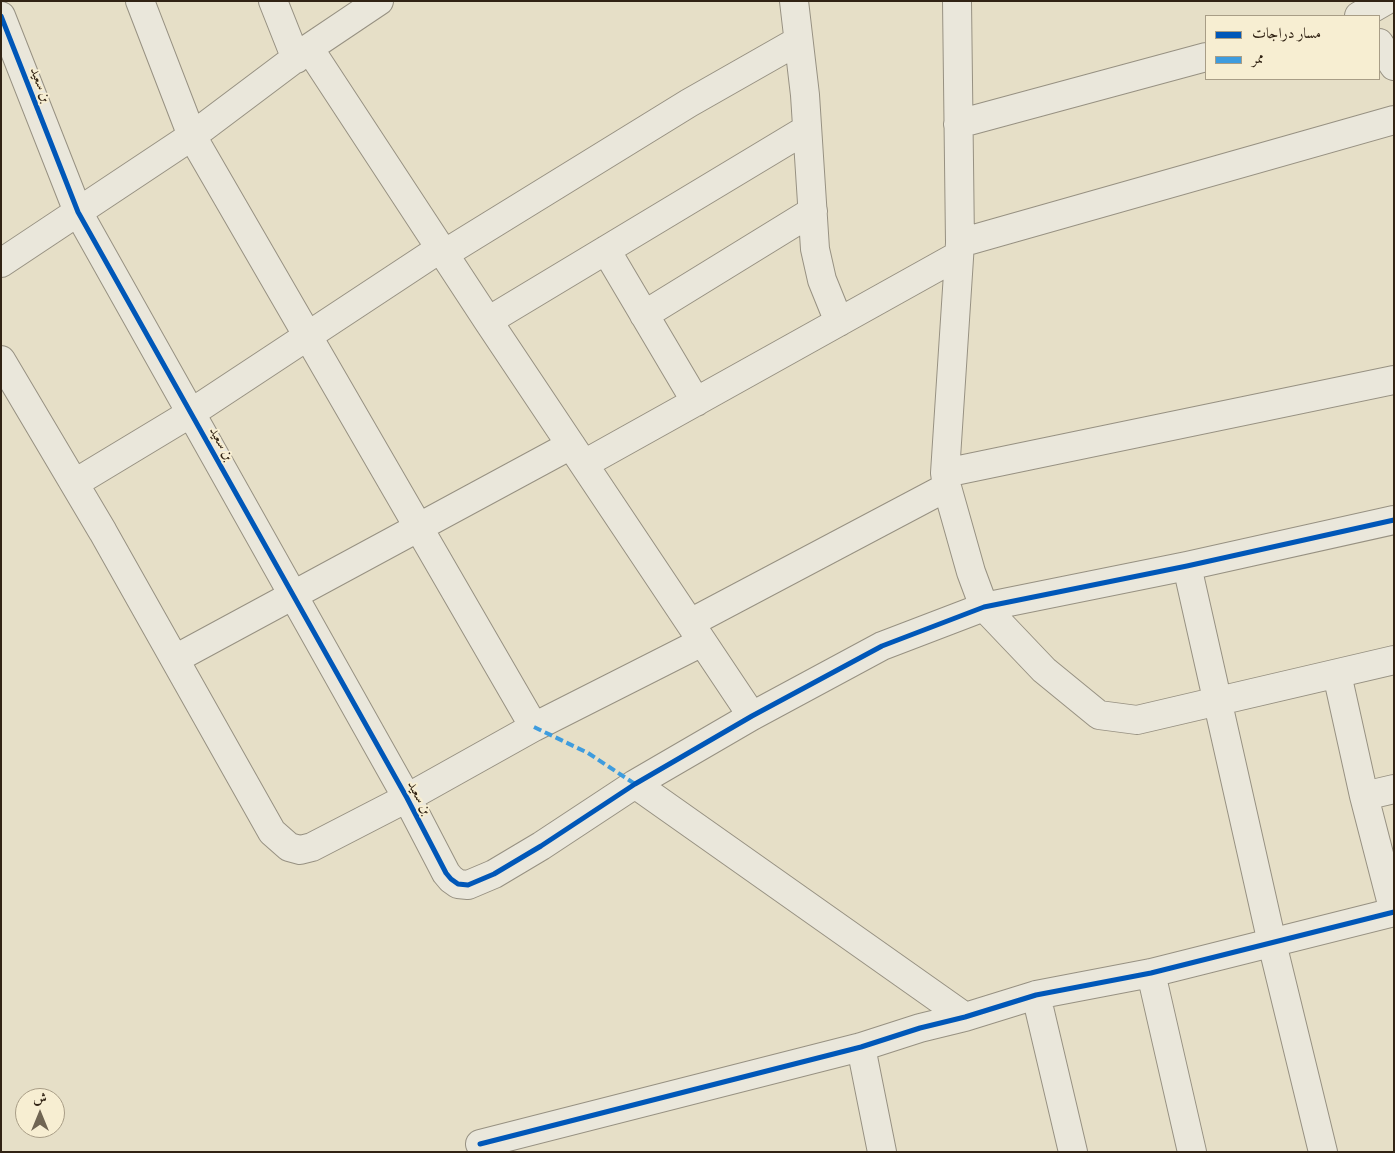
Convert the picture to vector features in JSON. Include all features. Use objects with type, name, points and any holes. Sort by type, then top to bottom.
[{"type":"street","points":[[140,1],[192,136],[534,727]]},
{"type":"street","points":[[273,1],[303,53],[442,251],[752,716]]},
{"type":"street","points":[[1,263],[192,136],[303,53],[379,1]]},
{"type":"street","points":[[794,1],[807,129],[815,249],[822,280],[839,322]]},
{"type":"street","points":[[957,1],[960,249],[946,480],[971,572],[984,607],[1044,670],[1099,715],[1137,720],[1394,660]]},
{"type":"street","points":[[1358,12],[1386,1]]},
{"type":"street","name":"بن سعيد","points":[[1,16],[78,212],[407,798],[446,873],[458,884],[468,885],[494,874],[541,846],[635,784]]},
{"type":"street","points":[[75,484],[191,413],[307,335],[442,251],[689,103],[798,41]]},
{"type":"street","points":[[1380,45],[1394,66]]},
{"type":"street","points":[[958,124],[1205,57]]},
{"type":"street","points":[[175,659],[419,528],[577,454],[696,402],[839,322],[960,249],[1394,120]]},
{"type":"street","points":[[488,321],[807,129]]},
{"type":"street","points":[[644,315],[813,211]]},
{"type":"street","points":[[606,250],[696,402]]},
{"type":"street","name":"بن سعيد","points":[[1,360],[75,484],[272,832],[289,847],[300,850],[312,847],[407,798]]},
{"type":"street","points":[[407,798],[534,727],[696,632],[946,480],[1394,380]]},
{"type":"street","points":[[965,1017],[635,784],[752,716],[882,646],[984,607],[1187,566],[1394,520]]},
{"type":"street","points":[[1187,566],[1272,943],[1323,1152]]},
{"type":"street","points":[[480,1144],[861,1047],[920,1028],[1036,996],[1152,974],[1394,912],[1364,796],[1337,674]]},
{"type":"street","points":[[1364,796],[1394,789]]},
{"type":"street","points":[[1152,974],[1192,1152]]},
{"type":"street","points":[[1036,996],[1072,1152]]},
{"type":"street","points":[[861,1047],[882,1152]]},
{"type":"marked path","points":[[534,727],[588,753],[635,784]]},
{"type":"cycle path","points":[[1,16],[78,212],[407,798],[446,873],[458,884],[468,885],[494,874],[541,846],[635,784],[752,716],[882,646],[984,607],[1187,566],[1394,520]]},
{"type":"cycle path","points":[[480,1144],[861,1047],[1036,995],[1151,973],[1394,912]]}]
